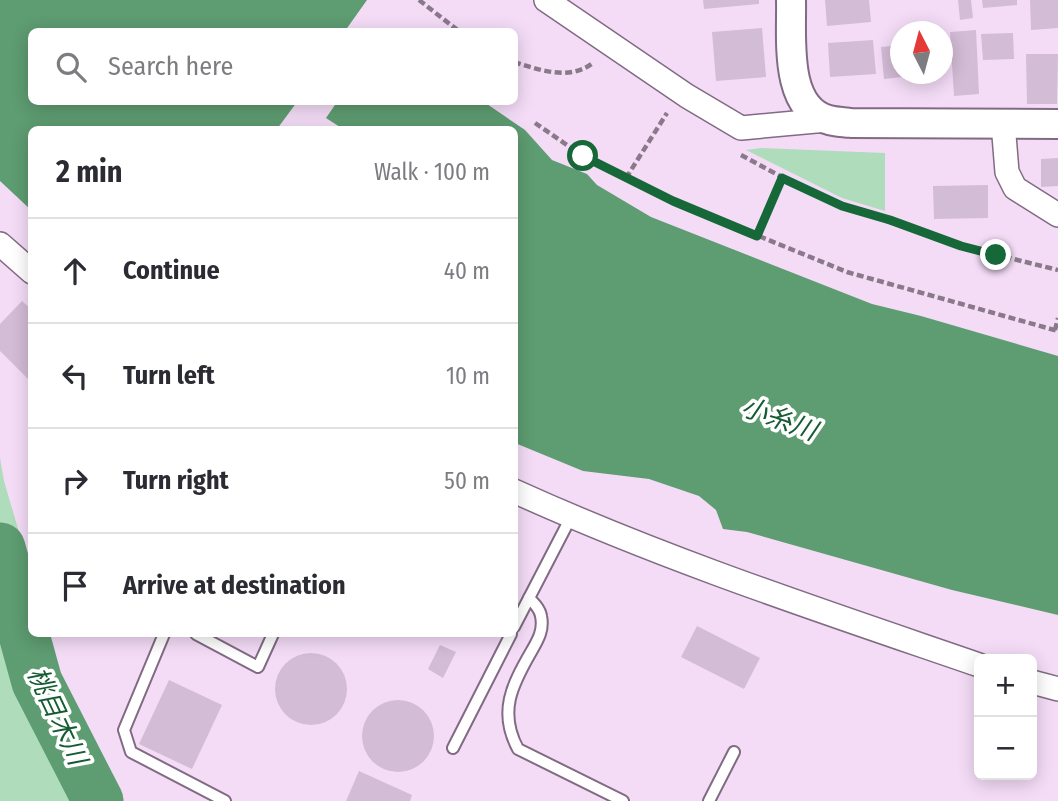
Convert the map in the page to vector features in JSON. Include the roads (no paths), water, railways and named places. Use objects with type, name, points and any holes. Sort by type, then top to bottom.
[{"type":"street","points":[[546,0],[687,96],[741,128],[827,120],[851,123],[1058,124]]},
{"type":"street","points":[[790,0],[793,75],[800,97],[814,112],[827,120]]},
{"type":"street","points":[[1003,123],[1007,172],[1015,187],[1058,215]]},
{"type":"street","points":[[0,244],[28,268]]},
{"type":"street","points":[[518,493],[571,517],[727,579],[974,663]]},
{"type":"street","points":[[1037,683],[1058,689]]},
{"type":"lane","points":[[518,619],[571,517]]},
{"type":"lane","points":[[529,598],[541,613],[541,634],[514,683],[508,705],[510,735],[518,749],[623,801]]},
{"type":"lane","points":[[163,637],[124,730],[131,752],[225,801]]},
{"type":"lane","points":[[202,637],[258,667],[271,637]]},
{"type":"lane","points":[[453,748],[509,637]]},
{"type":"lane","points":[[709,801],[734,752]]},
{"type":"water","points":[[0,0],[367,0],[347,28],[28,28],[28,105],[295,105],[279,126],[28,126],[28,207],[0,181]]},
{"type":"water","name":"小糸川","points":[[335,105],[488,105],[525,130],[552,160],[587,174],[597,185],[651,217],[872,304],[1058,356],[1058,615],[952,590],[747,532],[723,529],[716,510],[699,496],[649,479],[583,471],[518,444],[518,126],[338,126],[326,118]]},
{"type":"waterway","name":"桃目木川","points":[[0,548],[37,682],[98,801]]}]
